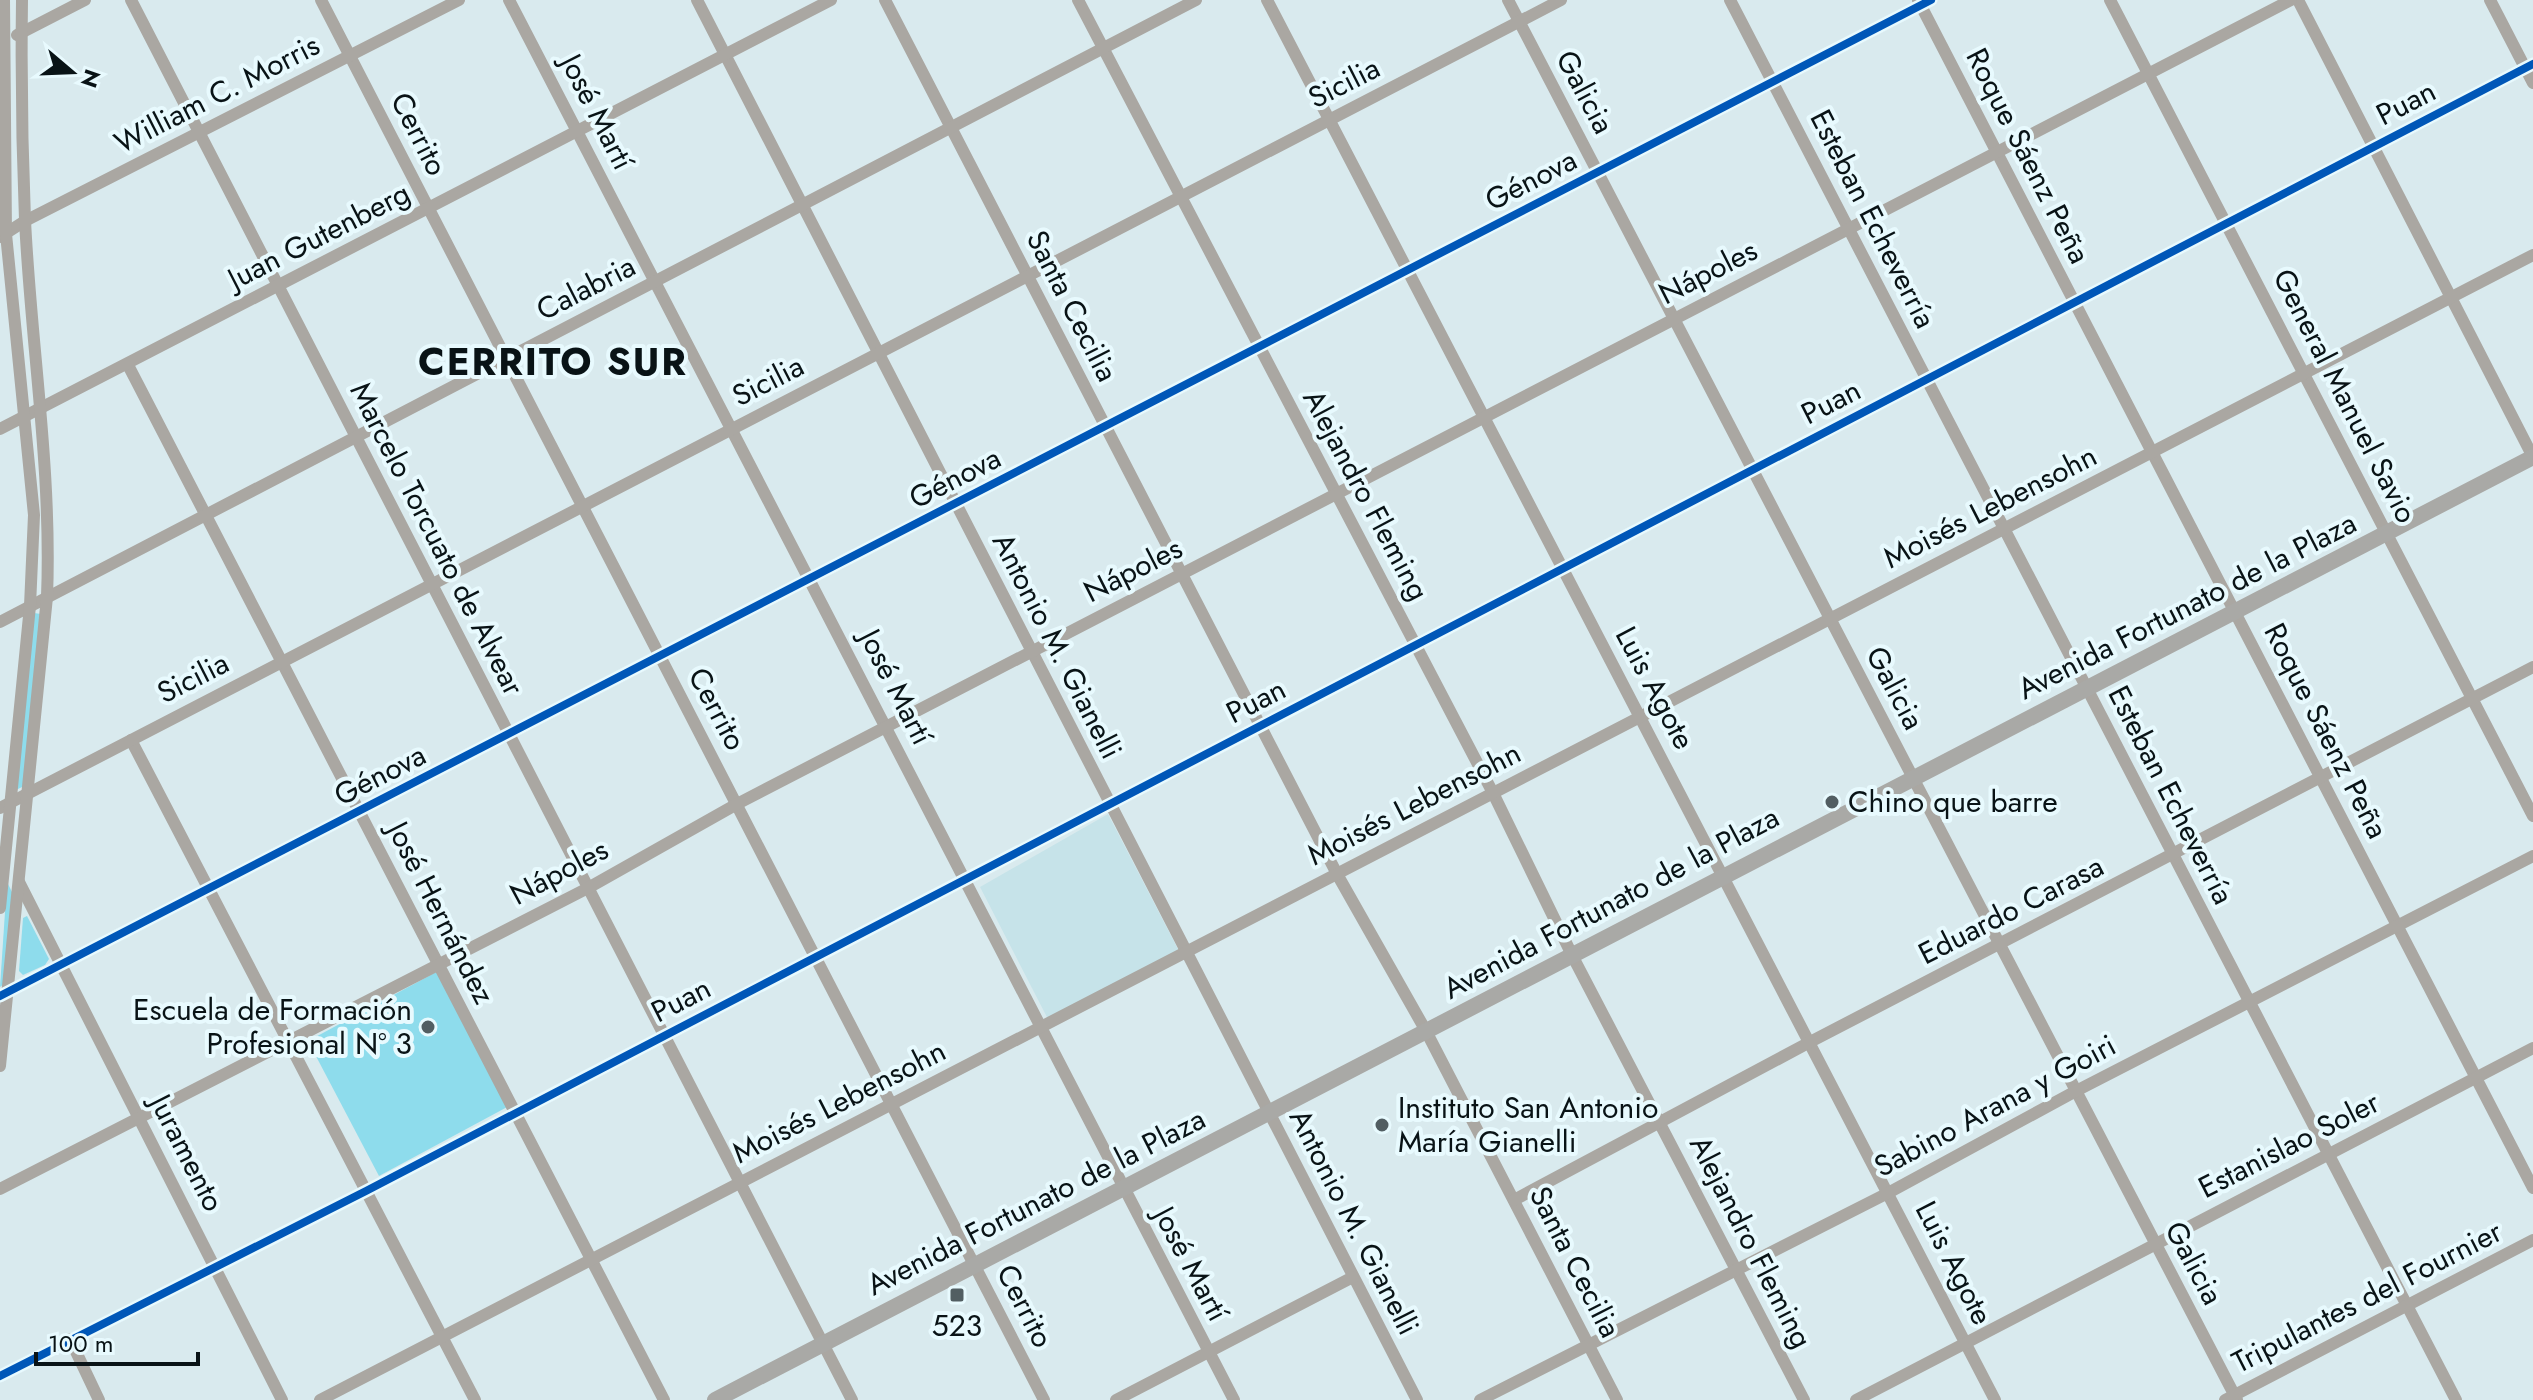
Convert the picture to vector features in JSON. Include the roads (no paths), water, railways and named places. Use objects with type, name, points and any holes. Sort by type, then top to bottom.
[{"type":"main road","name":"Avenida Fortunato de la Plaza","points":[[715,1400],[2533,457]]},
{"type":"street","points":[[0,908],[5,806],[30,606],[33,493],[3,236],[4,0]]},
{"type":"street","points":[[0,1066],[4,994],[47,597],[49,507],[25,221],[22,0]]},
{"type":"street","points":[[2,42],[85,0]]},
{"type":"street","name":"Marcelo Torcuato de Alvear","points":[[131,0],[852,1400]]},
{"type":"street","name":"Cerrito","points":[[321,0],[1044,1400]]},
{"type":"street","name":"William C. Morris","points":[[3,236],[25,221],[459,0]]},
{"type":"street","name":"José Martí","points":[[509,0],[1234,1400]]},
{"type":"street","name":"Antonio M. Gianelli","points":[[697,0],[1417,1400]]},
{"type":"street","name":"Juan Gutenberg","points":[[0,429],[831,0]]},
{"type":"street","name":"Santa Cecilia","points":[[885,0],[1337,874],[1426,1031],[1617,1400]]},
{"type":"street","name":"Alejandro Fleming","points":[[1078,0],[1493,793],[1573,957],[1804,1400]]},
{"type":"street","name":"Calabria","points":[[0,622],[1196,0]]},
{"type":"street","name":"Luis Agote","points":[[1267,0],[1995,1400]]},
{"type":"street","name":"Galicia","points":[[1508,0],[2076,1091],[2232,1398]]},
{"type":"street","name":"Sicilia","points":[[5,806],[1561,0]]},
{"type":"street","name":"Esteban Echeverría","points":[[1730,0],[2456,1400]]},
{"type":"street","name":"General Manuel Savio","points":[[2110,0],[2533,816]]},
{"type":"street","name":"Nápoles","points":[[0,1189],[139,1115],[289,1042],[588,888],[737,804],[2291,0]]},
{"type":"street","points":[[2298,0],[2533,457]]},
{"type":"street","points":[[2490,0],[2529,66],[2533,83]]},
{"type":"street","name":"Génova","points":[[4,994],[811,580],[1923,2]]},
{"type":"street","name":"Roque Sáenz Peña","points":[[1923,2],[1997,152],[2533,1188]]},
{"type":"street","name":"Puan","points":[[0,1376],[366,1191],[2529,66]]},
{"type":"street","name":"Moisés Lebensohn","points":[[320,1400],[2533,255]]},
{"type":"street","name":"José Hernández","points":[[128,365],[664,1400]]},
{"type":"street","name":"Eduardo Carasa","points":[[1514,1200],[1810,1042],[2533,667]]},
{"type":"street","points":[[131,740],[475,1400]]},
{"type":"street","name":"Juramento","points":[[3,850],[282,1400]]},
{"type":"street","name":"Sabino Arana y Goiri","points":[[1480,1400],[1888,1193],[2076,1091],[2533,856]]},
{"type":"street","name":"Estanislao Soler","points":[[1856,1400],[2533,1048]]},
{"type":"street","name":"Tripulantes del Fournier","points":[[2232,1398],[2533,1240]]},
{"type":"street","points":[[1116,1400],[1353,1277]]},
{"type":"street","points":[[70,1339],[99,1400]]},
{"type":"place","name":"Chino que barre","points":[[1832,802]]},
{"type":"place","name":"Escuela de Formación Profesional N° 3","points":[[428,1027]]},
{"type":"place","name":"Instituto San Antonio María Gianelli","points":[[1382,1125]]},
{"type":"place","name":"523","points":[[957,1295]]},
{"type":"district","name":"CERRITO SUR","points":[[553,362]]}]
